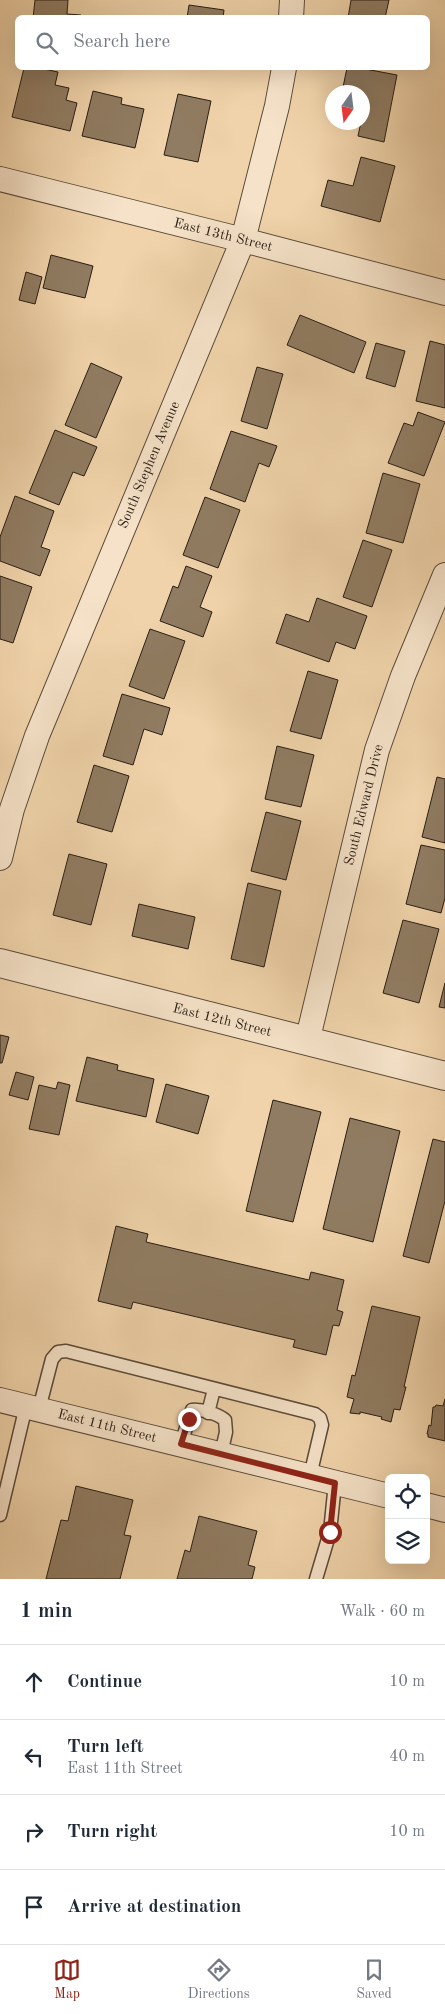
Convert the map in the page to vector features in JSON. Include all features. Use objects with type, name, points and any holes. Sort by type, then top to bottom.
[{"type":"street","points":[[291,15],[292,0]]},
{"type":"street","name":"South Stephen Avenue","points":[[0,858],[12,809],[37,736],[243,240],[277,106],[284,70]]},
{"type":"street","name":"East 13th Street","points":[[0,179],[445,293]]},
{"type":"street","name":"South Edward Drive","points":[[306,1042],[377,750],[403,676],[445,575]]},
{"type":"street","name":"East 12th Street","points":[[0,964],[445,1076]]},
{"type":"street","name":"East 11th Street","points":[[0,1400],[385,1495]]},
{"type":"street","points":[[430,1506],[445,1510]]},
{"type":"lane","points":[[0,1515],[33,1408],[52,1359],[58,1352],[66,1351],[315,1414],[320,1418],[322,1425],[310,1476]]},
{"type":"lane","points":[[208,1413],[214,1389]]},
{"type":"lane","points":[[181,1444],[192,1410],[221,1416],[225,1420],[226,1432],[221,1454]]},
{"type":"lane","points":[[316,1579],[330,1532],[335,1483]]},
{"type":"building","points":[[35,0],[68,0],[67,14],[81,15],[33,15]]},
{"type":"building","points":[[351,0],[389,0],[386,15],[348,15]]},
{"type":"building","points":[[189,5],[224,10],[223,15],[187,15]]},
{"type":"building","points":[[24,70],[58,72],[55,85],[69,88],[66,100],[77,103],[70,131],[12,117]]},
{"type":"building","points":[[347,70],[371,70],[397,75],[384,142],[358,136],[359,130],[370,130],[370,85],[343,85]]},
{"type":"building","points":[[93,91],[122,98],[121,104],[144,109],[135,148],[82,136]]},
{"type":"building","points":[[178,94],[211,101],[198,162],[164,155]]},
{"type":"building","points":[[361,157],[395,166],[380,222],[321,206],[328,180],[353,186]]},
{"type":"building","points":[[51,255],[93,266],[85,298],[43,288]]},
{"type":"building","points":[[26,272],[42,277],[35,304],[19,300]]},
{"type":"building","points":[[300,315],[366,342],[354,373],[287,345]]},
{"type":"building","points":[[430,341],[445,345],[445,408],[416,401]]},
{"type":"building","points":[[376,343],[405,351],[395,387],[366,378]]},
{"type":"building","points":[[91,363],[122,377],[96,438],[65,425]]},
{"type":"building","points":[[257,367],[283,374],[267,429],[241,421]]},
{"type":"building","points":[[418,412],[445,422],[424,476],[388,463],[404,423],[413,426]]},
{"type":"building","points":[[55,430],[97,447],[84,476],[73,472],[59,505],[29,493]]},
{"type":"building","points":[[231,431],[277,446],[269,467],[259,463],[245,502],[210,489]]},
{"type":"building","points":[[383,473],[420,484],[403,543],[366,533]]},
{"type":"building","points":[[15,496],[54,511],[41,547],[50,550],[40,576],[0,561],[0,537]]},
{"type":"building","points":[[205,497],[240,510],[218,568],[183,555]]},
{"type":"building","points":[[363,540],[392,550],[372,607],[343,597]]},
{"type":"building","points":[[186,566],[212,576],[200,607],[212,612],[203,637],[160,621],[173,586],[178,588]]},
{"type":"building","points":[[0,576],[32,587],[13,643],[0,639]]},
{"type":"building","points":[[317,598],[367,616],[355,649],[336,642],[329,662],[276,643],[286,614],[309,622]]},
{"type":"building","points":[[150,629],[185,641],[164,699],[129,686]]},
{"type":"building","points":[[308,671],[338,680],[321,739],[290,731]]},
{"type":"building","points":[[122,694],[170,708],[162,735],[144,729],[133,765],[103,756]]},
{"type":"building","points":[[277,746],[314,755],[301,807],[265,799]]},
{"type":"building","points":[[94,765],[129,776],[112,832],[77,822]]},
{"type":"building","points":[[437,777],[445,779],[445,843],[422,837]]},
{"type":"building","points":[[266,812],[301,821],[286,880],[251,871]]},
{"type":"building","points":[[421,845],[445,850],[445,898],[441,913],[406,904]]},
{"type":"building","points":[[69,854],[107,864],[91,925],[53,915]]},
{"type":"building","points":[[248,883],[281,891],[264,967],[231,959]]},
{"type":"building","points":[[139,904],[195,917],[188,949],[132,936]]},
{"type":"building","points":[[403,920],[439,929],[419,1003],[383,993]]},
{"type":"building","points":[[445,983],[445,1008],[439,1007]]},
{"type":"building","points":[[0,1035],[9,1037],[2,1063],[0,1063]]},
{"type":"building","points":[[87,1057],[118,1065],[117,1070],[154,1079],[146,1117],[76,1101]]},
{"type":"building","points":[[16,1072],[34,1077],[28,1100],[9,1095]]},
{"type":"building","points":[[58,1082],[70,1085],[59,1135],[29,1129],[39,1085],[56,1089]]},
{"type":"building","points":[[166,1084],[209,1096],[198,1134],[156,1122]]},
{"type":"building","points":[[273,1100],[321,1112],[293,1222],[246,1211]]},
{"type":"building","points":[[350,1118],[400,1131],[373,1242],[323,1229]]},
{"type":"building","points":[[433,1139],[445,1142],[445,1201],[429,1263],[403,1256]]},
{"type":"building","points":[[116,1226],[148,1234],[146,1242],[309,1280],[311,1272],[344,1280],[337,1310],[343,1312],[339,1326],[333,1325],[326,1355],[293,1347],[295,1340],[133,1302],[131,1309],[98,1301]]},
{"type":"building","points":[[372,1306],[420,1317],[400,1410],[394,1409],[391,1422],[381,1419],[382,1417],[360,1412],[360,1414],[350,1413],[354,1399],[347,1397],[352,1375],[355,1376]]},
{"type":"building","points":[[445,1399],[445,1441],[428,1437],[427,1434],[429,1425],[431,1426],[433,1407],[436,1405],[443,1406]]},
{"type":"building","points":[[76,1486],[133,1500],[124,1535],[131,1536],[120,1579],[46,1579],[61,1520],[68,1521]]},
{"type":"building","points":[[199,1516],[257,1531],[248,1565],[255,1567],[252,1579],[177,1579],[185,1550],[190,1552]]},
{"type":"route","points":[[189,1419],[181,1444],[335,1483],[330,1532]]}]
